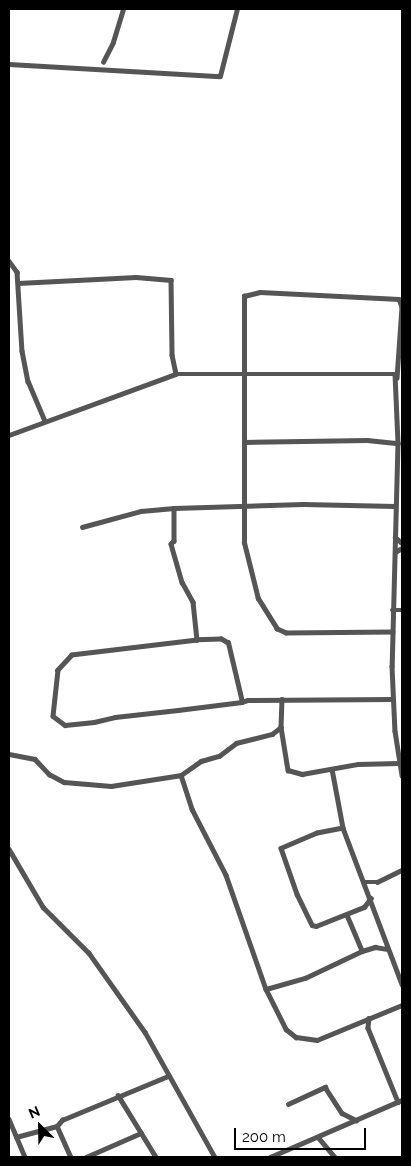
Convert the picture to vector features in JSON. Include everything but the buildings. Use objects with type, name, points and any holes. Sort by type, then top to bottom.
[{"type":"street","points":[[103,62],[113,42],[123,9]]},
{"type":"street","points":[[9,64],[220,76],[237,9]]},
{"type":"street","points":[[9,261],[15,268],[18,283],[25,365],[45,421]]},
{"type":"street","points":[[18,283],[136,278],[171,280],[172,355],[176,374]]},
{"type":"street","points":[[392,632],[286,634],[277,629],[253,585],[244,543],[242,299],[246,293],[260,292],[398,299],[402,307],[397,378],[398,443],[392,610],[393,699],[402,775]]},
{"type":"street","points":[[9,435],[176,374],[374,372],[395,374],[397,378]]},
{"type":"street","points":[[244,442],[367,440],[398,443]]},
{"type":"street","points":[[82,528],[141,511],[174,508],[395,506]]},
{"type":"street","points":[[174,508],[174,540],[171,544],[182,582],[194,602],[197,640]]},
{"type":"street","points":[[395,537],[402,543]]},
{"type":"street","points":[[395,552],[402,548]]},
{"type":"street","points":[[392,610],[402,610]]},
{"type":"street","points":[[242,702],[228,643],[221,639],[197,640],[72,655],[58,670],[53,707],[54,720],[65,725],[242,702],[282,699],[393,699]]},
{"type":"street","points":[[282,699],[281,728],[288,770],[302,774],[400,759]]},
{"type":"street","points":[[9,754],[31,757],[49,774],[72,785],[111,786],[181,775],[201,761],[219,756],[236,743],[272,734],[281,728]]},
{"type":"street","points":[[332,769],[344,828],[402,984]]},
{"type":"street","points":[[181,775],[192,809],[226,875],[266,989],[286,1029],[296,1037],[317,1040],[402,1005]]},
{"type":"street","points":[[344,828],[317,833],[280,850],[312,925],[334,922],[364,907],[371,898]]},
{"type":"street","points":[[9,849],[43,907],[89,953],[111,981],[145,1032],[214,1157]]},
{"type":"street","points":[[364,882],[372,883],[402,870]]},
{"type":"street","points":[[368,890],[372,883]]},
{"type":"street","points":[[364,907],[375,909]]},
{"type":"street","points":[[347,915],[362,951]]},
{"type":"street","points":[[266,989],[304,978],[362,951],[375,947],[388,949]]},
{"type":"street","points":[[270,1157],[281,1155],[400,1101],[368,1028],[369,1018]]},
{"type":"street","points":[[16,1138],[57,1126],[59,1121],[118,1095],[168,1076]]},
{"type":"street","points":[[288,1104],[325,1088],[342,1113],[356,1120]]},
{"type":"street","points":[[118,1095],[156,1157]]},
{"type":"street","points":[[9,1119],[25,1157]]},
{"type":"street","points":[[57,1126],[71,1157]]},
{"type":"street","points":[[86,1157],[141,1133]]},
{"type":"street","points":[[318,1137],[335,1157]]}]
